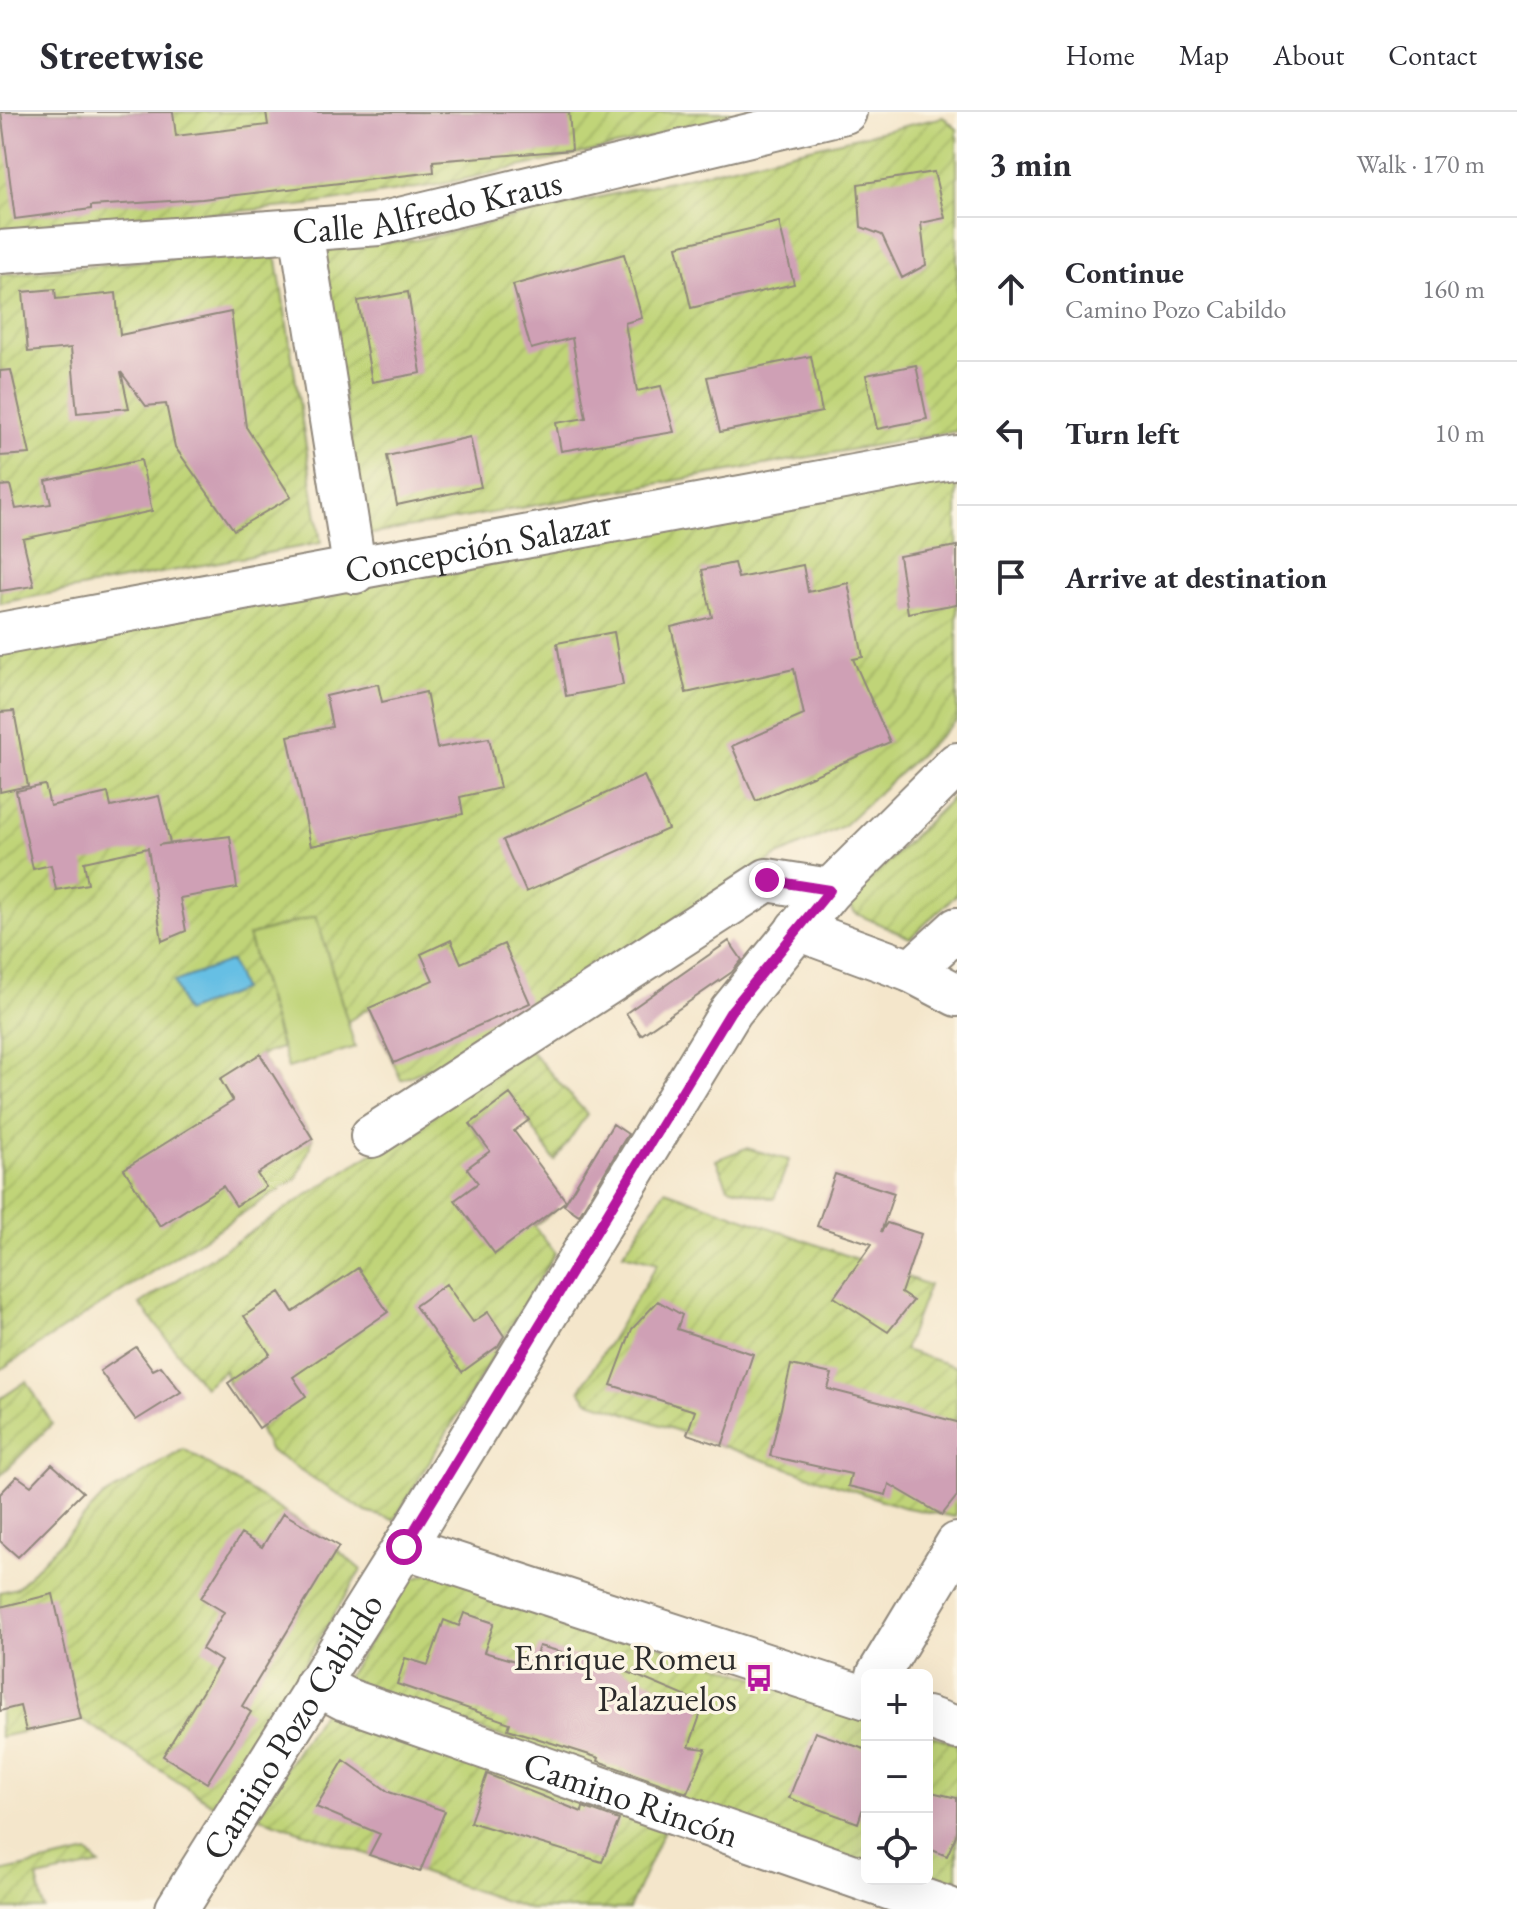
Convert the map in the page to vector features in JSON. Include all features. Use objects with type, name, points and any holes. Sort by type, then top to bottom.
[{"type":"street","name":"Calle Alfredo Kraus","points":[[0,252],[379,224],[845,112]]},
{"type":"street","points":[[301,230],[355,572]]},
{"type":"street","name":"Concepción Salazar","points":[[0,634],[355,572],[957,457]]},
{"type":"street","name":"Camino Pozo Cabildo","points":[[177,1909],[404,1547],[731,1011],[830,890],[957,764]]},
{"type":"street","points":[[372,1136],[767,880],[830,890]]},
{"type":"street","points":[[797,929],[911,971],[957,995]]},
{"type":"street","points":[[911,971],[957,929]]},
{"type":"street","points":[[882,1669],[957,1544]]},
{"type":"street","points":[[404,1547],[861,1689]]},
{"type":"street","name":"Camino Rincón","points":[[316,1684],[345,1699],[949,1909]]},
{"type":"street","points":[[933,1720],[957,1728]]},
{"type":"green space","points":[[0,112],[772,112],[437,185],[299,206],[0,231]]},
{"type":"green space","points":[[943,117],[957,129],[957,431],[366,535],[323,261],[331,246],[417,240]]},
{"type":"green space","points":[[263,250],[277,260],[321,543],[0,603],[0,275]]},
{"type":"green space","points":[[957,473],[957,720],[843,826],[776,857],[505,1036],[401,1080],[369,1008],[347,1022],[316,916],[249,936],[281,1048],[260,1055],[313,1139],[297,1178],[0,1370],[0,650]]},
{"type":"green space","points":[[957,793],[957,894],[910,938],[855,913],[847,901]]},
{"type":"green space","points":[[316,916],[355,1047],[288,1068],[248,936]]},
{"type":"green space","points":[[530,1050],[587,1114],[555,1161],[510,1095],[470,1124],[513,1184],[544,1193],[556,1209],[534,1226],[555,1253],[394,1520],[366,1512],[269,1450],[259,1428],[228,1383],[225,1370],[204,1387],[140,1304]]},
{"type":"green space","points":[[746,1148],[789,1160],[774,1199],[728,1187],[716,1160]]},
{"type":"green space","points":[[665,1190],[929,1285],[904,1350],[957,1367],[955,1517],[902,1507],[587,1400],[580,1390],[658,1263],[623,1254]]},
{"type":"green space","points":[[27,1381],[52,1424],[0,1476],[0,1399]]},
{"type":"green space","points":[[184,1449],[320,1535],[361,1570],[217,1807],[81,1719],[0,1737],[0,1592],[17,1588],[103,1497]]},
{"type":"green space","points":[[434,1572],[861,1712],[861,1864],[344,1681],[410,1580]]},
{"type":"green space","points":[[327,1705],[667,1823],[629,1909],[529,1909],[255,1816]]},
{"type":"green space","points":[[933,1736],[957,1744],[957,1899],[918,1885],[933,1885]]},
{"type":"green space","points":[[88,1853],[100,1865],[37,1878],[44,1909],[0,1909],[0,1872]]},
{"type":"water","points":[[231,961],[242,990],[185,1012],[174,982]]},
{"type":"building","points":[[1,112],[173,112],[176,136],[268,125],[266,112],[569,112],[572,150],[433,161],[434,172],[202,199],[91,206],[91,209],[15,219]]},
{"type":"building","points":[[934,172],[945,218],[921,223],[926,265],[902,278],[882,235],[861,227],[858,184]]},
{"type":"building","points":[[779,222],[794,284],[691,308],[677,246]]},
{"type":"building","points":[[624,254],[642,318],[625,323],[637,391],[661,386],[674,432],[561,451],[556,423],[586,418],[572,338],[531,349],[513,285]]},
{"type":"building","points":[[55,289],[56,299],[116,293],[120,335],[231,312],[246,427],[291,497],[234,530],[175,447],[166,404],[146,406],[121,372],[129,408],[77,413],[71,348],[28,352],[23,292]]},
{"type":"building","points":[[408,292],[421,373],[372,382],[358,301]]},
{"type":"building","points":[[811,356],[822,412],[720,432],[707,377]]},
{"type":"building","points":[[916,365],[927,419],[877,429],[866,375]]},
{"type":"building","points":[[11,370],[30,454],[0,456],[0,371]]},
{"type":"building","points":[[470,437],[481,487],[397,505],[387,456]]},
{"type":"building","points":[[141,460],[152,511],[23,539],[34,586],[0,591],[0,486],[10,485],[16,509],[51,504],[46,481]]},
{"type":"building","points":[[957,546],[957,604],[908,613],[899,556]]},
{"type":"building","points":[[734,563],[738,578],[803,565],[808,592],[848,583],[863,657],[853,659],[890,742],[756,801],[732,746],[804,715],[794,669],[686,693],[671,627],[712,617],[702,570]]},
{"type":"building","points":[[614,632],[623,685],[566,696],[557,643]]},
{"type":"building","points":[[378,684],[382,702],[426,692],[437,748],[489,738],[500,788],[460,797],[463,814],[311,846],[288,736],[332,727],[326,696]]},
{"type":"building","points":[[14,711],[28,786],[0,792],[0,712]]},
{"type":"building","points":[[644,776],[668,829],[526,892],[503,840]]},
{"type":"building","points":[[45,785],[50,806],[108,793],[111,807],[159,796],[170,843],[158,845],[230,836],[237,888],[180,898],[186,931],[162,941],[148,848],[84,862],[88,884],[56,890],[51,865],[33,869],[16,791]]},
{"type":"building","points":[[451,940],[461,963],[504,944],[530,1003],[394,1063],[369,1008],[433,980],[421,954]]},
{"type":"building","points":[[729,941],[742,960],[732,972],[641,1035],[626,1013]]},
{"type":"building","points":[[260,1054],[313,1139],[257,1174],[266,1187],[236,1206],[223,1186],[160,1226],[124,1169],[233,1101],[220,1079]]},
{"type":"building","points":[[510,1094],[529,1120],[514,1131],[566,1201],[495,1254],[455,1200],[478,1183],[467,1168],[490,1151],[470,1124]]},
{"type":"building","points":[[613,1124],[628,1134],[579,1215],[564,1205]]},
{"type":"building","points":[[835,1174],[894,1193],[881,1232],[887,1223],[921,1234],[901,1293],[913,1301],[888,1332],[834,1297],[872,1244],[817,1226]]},
{"type":"building","points":[[358,1268],[388,1312],[293,1377],[306,1396],[259,1428],[228,1383],[270,1354],[244,1316],[280,1292],[293,1312]]},
{"type":"building","points":[[446,1284],[473,1322],[488,1312],[504,1336],[498,1346],[462,1372],[415,1306]]},
{"type":"building","points":[[658,1301],[682,1315],[677,1329],[753,1354],[722,1446],[687,1434],[695,1411],[611,1385],[632,1329]]},
{"type":"building","points":[[136,1347],[153,1370],[161,1366],[181,1392],[136,1420],[100,1371]]},
{"type":"building","points":[[791,1365],[832,1374],[828,1389],[957,1422],[957,1496],[942,1515],[889,1484],[886,1495],[848,1486],[851,1474],[770,1456]]},
{"type":"building","points":[[52,1464],[83,1492],[18,1557],[0,1541],[0,1494],[17,1476],[31,1486]]},
{"type":"building","points":[[283,1513],[339,1546],[242,1706],[251,1712],[207,1783],[163,1756],[221,1661],[202,1649],[224,1612],[201,1598],[241,1534],[262,1547]]},
{"type":"building","points":[[53,1594],[81,1719],[26,1731],[20,1706],[0,1711],[0,1607]]},
{"type":"building","points":[[464,1613],[494,1623],[484,1652],[532,1666],[539,1646],[611,1665],[704,1704],[689,1747],[706,1749],[687,1793],[598,1761],[599,1758],[508,1729],[510,1723],[397,1684],[405,1658],[428,1665],[444,1620],[459,1626]]},
{"type":"building","points":[[815,1732],[861,1748],[861,1814],[858,1823],[789,1798]]},
{"type":"building","points":[[344,1760],[389,1792],[445,1811],[420,1872],[369,1855],[380,1834],[316,1807]]},
{"type":"building","points":[[487,1774],[582,1812],[583,1807],[619,1820],[602,1862],[470,1822]]},
{"type":"building","points":[[933,1792],[957,1798],[957,1833],[947,1856],[933,1850]]},
{"type":"place","name":"Enrique Romeu Palazuelos","points":[[759,1678]]},
{"type":"route","points":[[404,1547],[731,1011],[830,890],[767,880]]}]
